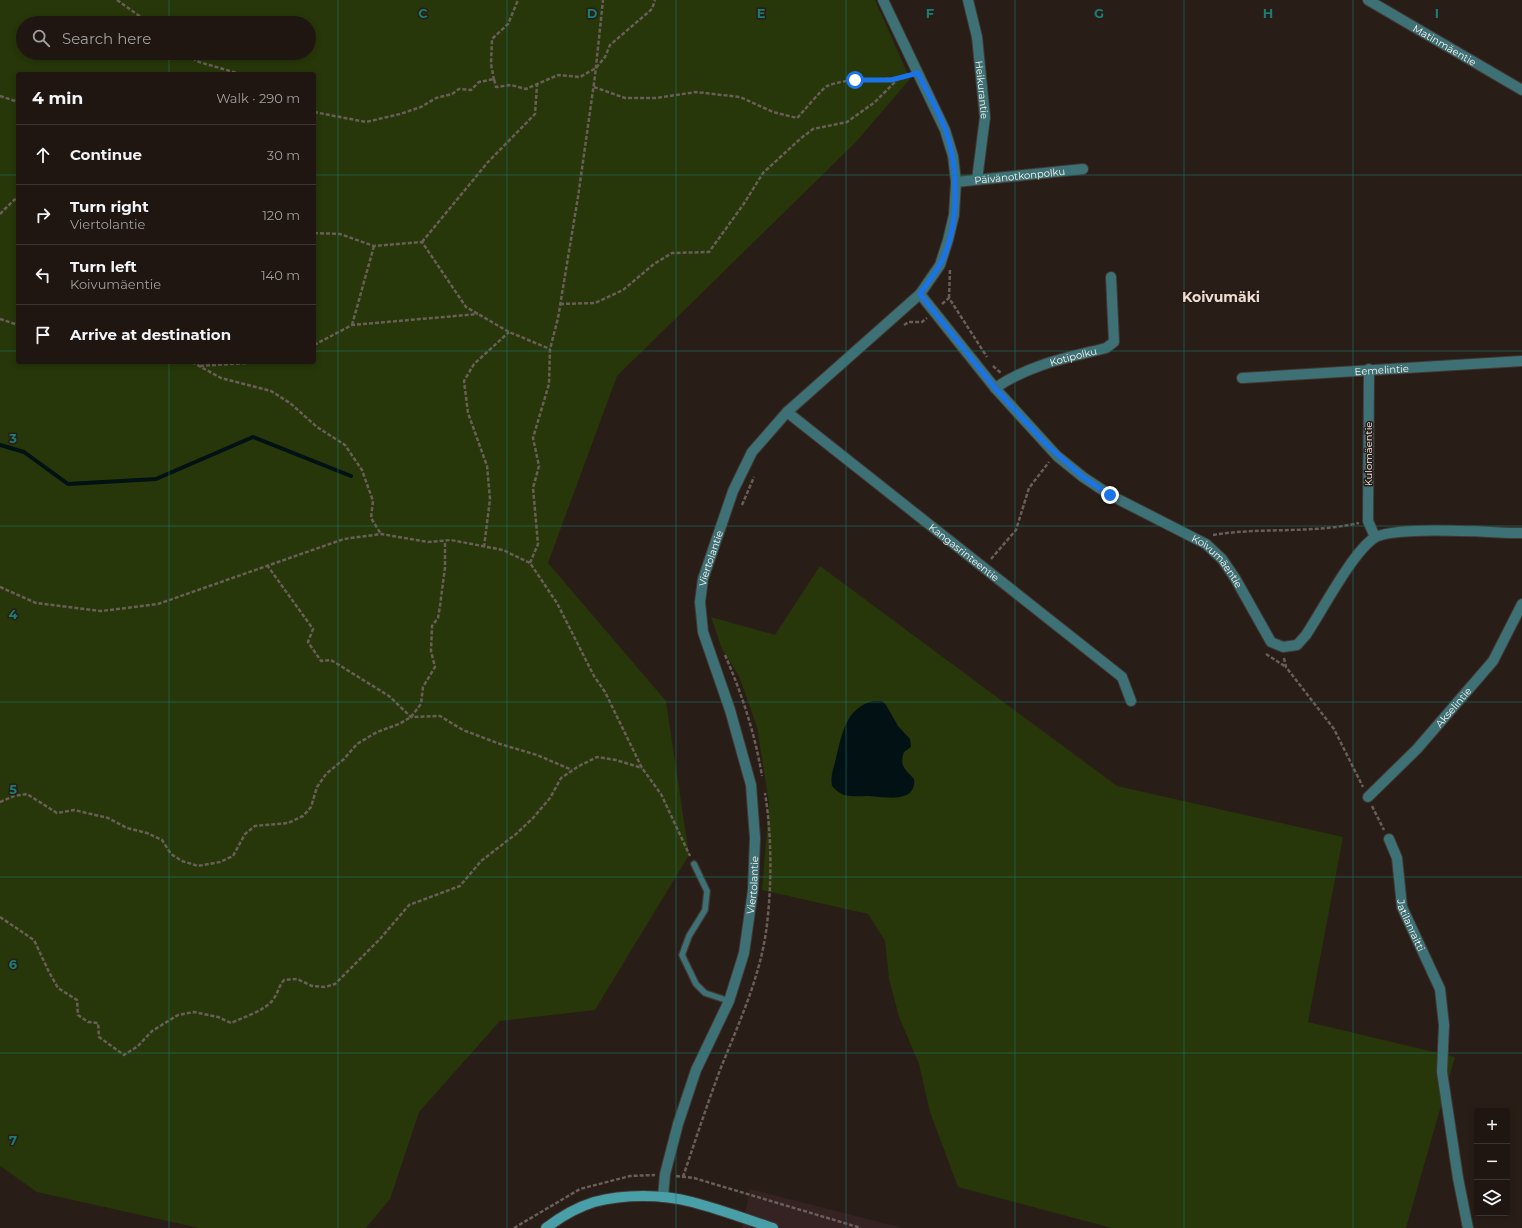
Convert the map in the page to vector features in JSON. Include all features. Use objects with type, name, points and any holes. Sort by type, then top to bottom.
[{"type":"main road","points":[[546,1228],[555,1221],[594,1202],[626,1198],[663,1197],[691,1201],[773,1228]]},
{"type":"street","name":"Viertolantie","points":[[663,1197],[665,1174],[678,1124],[696,1070],[729,1001],[744,953],[753,890],[755,838],[751,785],[730,710],[703,632],[700,602],[703,579],[711,552],[736,484],[752,452],[787,412],[920,294],[940,265],[954,215],[956,182],[953,156],[945,130],[883,0]]},
{"type":"street","name":"Heikurantie","points":[[968,0],[976,37],[985,117],[977,180]]},
{"type":"street","name":"Matinmäentie","points":[[1368,0],[1522,90]]},
{"type":"street","name":"Päivänotkonpolku","points":[[956,182],[1083,169]]},
{"type":"street","name":"Kotipolku","points":[[995,388],[1006,380],[1032,367],[1106,348],[1114,342],[1111,277]]},
{"type":"street","name":"Koivumäentie","points":[[920,294],[995,388],[1057,456],[1083,477],[1110,495],[1206,544],[1222,559],[1235,578],[1271,642],[1283,647]]},
{"type":"street","name":"Eemelintie","points":[[1242,378],[1369,369],[1522,361]]},
{"type":"street","name":"Kulomäentie","points":[[1369,369],[1368,521],[1375,537]]},
{"type":"street","name":"Kangasrinteentie","points":[[787,412],[1122,677],[1131,701]]},
{"type":"street","points":[[1283,647],[1297,645],[1306,635],[1358,553],[1375,537],[1400,531],[1522,533]]},
{"type":"street","name":"Akselintie","points":[[1368,798],[1417,749],[1493,661],[1522,604]]},
{"type":"street","name":"Jatilanraitti","points":[[1389,839],[1397,858],[1402,907],[1440,989],[1444,1025],[1442,1072],[1458,1178],[1468,1228]]},
{"type":"lane","points":[[694,864],[707,892],[705,910],[689,936],[682,955],[696,984],[705,993],[729,1001]]},
{"type":"path","points":[[117,0],[140,16]]},
{"type":"path","points":[[518,0],[508,24],[492,39],[491,64],[496,87],[511,85],[526,89],[558,75],[580,76],[596,68],[606,57],[610,45],[652,9],[655,0]]},
{"type":"path","points":[[530,563],[538,544],[533,488],[539,466],[533,438],[549,384],[550,349],[560,304],[578,197],[594,87],[603,0]]},
{"type":"path","points":[[195,60],[233,72]]},
{"type":"path","points":[[594,87],[625,98],[656,98],[696,92],[740,97],[773,112],[797,118],[826,87],[855,80],[891,80],[918,73]]},
{"type":"path","points":[[560,304],[595,303],[623,290],[654,264],[672,253],[709,252],[763,173],[794,144],[813,129],[847,122],[875,102],[900,77]]},
{"type":"path","points":[[316,112],[366,122],[400,114],[421,107],[436,98],[452,94],[459,88],[471,90],[479,82],[494,79]]},
{"type":"path","points":[[316,233],[340,234],[374,246],[422,242],[488,162],[535,114],[537,85]]},
{"type":"path","points":[[0,96],[16,101]]},
{"type":"path","points":[[0,214],[16,199]]},
{"type":"path","points":[[422,242],[466,307],[509,332],[550,349]]},
{"type":"path","points":[[352,325],[374,246]]},
{"type":"path","points":[[903,326],[909,322],[922,322],[949,298],[988,358]]},
{"type":"path","points":[[316,344],[352,325],[479,314]]},
{"type":"path","points":[[0,318],[16,324]]},
{"type":"path","points":[[484,547],[490,499],[487,466],[468,413],[464,381],[474,364],[509,332]]},
{"type":"path","points":[[196,364],[221,378],[271,391],[290,403],[317,427],[345,444],[362,470],[373,502],[371,518],[380,534]]},
{"type":"path","points":[[199,366],[230,364]]},
{"type":"path","points":[[992,365],[1000,371],[1006,380]]},
{"type":"path","points":[[983,568],[1016,530],[1029,488],[1047,464],[1057,456]]},
{"type":"path","points":[[741,506],[756,473]]},
{"type":"path","points":[[1206,531],[1212,535],[1238,531],[1316,530],[1336,528],[1368,521]]},
{"type":"path","points":[[0,587],[36,602],[101,611],[158,604],[344,539],[380,534],[428,542],[445,541],[503,550],[530,563],[557,604],[573,631],[642,768],[661,794],[694,864]]},
{"type":"path","points":[[1206,544],[1212,535]]},
{"type":"path","points":[[0,802],[14,796],[27,794],[57,813],[74,810],[108,818],[127,828],[147,833],[162,840],[171,854],[182,861],[198,866],[220,862],[232,856],[245,834],[254,826],[288,823],[303,816],[311,807],[317,787],[326,774],[344,759],[357,744],[377,732],[399,724],[411,717],[420,704],[423,687],[435,667],[431,651],[432,626],[438,618],[440,606],[445,567],[445,541]]},
{"type":"path","points":[[267,565],[313,629],[308,642],[321,661],[331,660],[389,696],[411,717],[440,716],[463,730],[500,744],[537,755],[572,770]]},
{"type":"path","points":[[1283,647],[1286,667]]},
{"type":"path","points":[[1263,650],[1286,667],[1334,729],[1389,839]]},
{"type":"path","points":[[724,653],[735,679],[757,746],[763,781]]},
{"type":"path","points":[[0,917],[34,940],[48,972],[58,988],[77,1000],[78,1015],[88,1022],[98,1023],[99,1037],[124,1055],[138,1046],[152,1031],[178,1015],[194,1012],[218,1017],[231,1023],[271,1003],[278,994],[278,986],[284,980],[297,979],[312,986],[324,987],[335,984],[359,961],[409,905],[460,886],[481,861],[516,834],[533,818],[550,798],[561,778],[572,770],[597,758],[616,760],[642,768]]},
{"type":"path","points":[[683,1177],[707,1104],[746,1006],[759,966],[766,932],[771,854],[764,789]]},
{"type":"shaded area","points":[[873,701],[882,701],[886,705],[898,726],[910,739],[911,747],[904,752],[902,761],[906,770],[914,779],[914,787],[905,796],[891,798],[847,796],[837,791],[832,786],[832,772],[840,740],[846,724],[856,710]]},
{"type":"shaded area","points":[[750,1189],[902,1228],[742,1228]]},
{"type":"green space","points":[[0,0],[875,0],[910,79],[856,142],[617,376],[548,563],[666,701],[689,855],[595,1010],[500,1021],[419,1112],[390,1199],[366,1228],[199,1228],[37,1192],[0,1166]]},
{"type":"green space","points":[[820,566],[1117,786],[1343,837],[1308,1022],[1455,1057],[1406,1228],[1112,1228],[958,1187],[930,1112],[919,1064],[899,1017],[889,979],[885,941],[868,914],[762,890],[769,803],[757,727],[739,676],[722,649],[711,617],[775,635]]},
{"type":"waterway","points":[[0,445],[24,452],[68,484],[156,479],[253,437],[351,476]]},
{"type":"district","name":"Koivumäki","points":[[1221,297]]},
{"type":"route","points":[[855,80],[891,80],[918,73],[945,130],[953,156],[956,182],[954,215],[940,265],[920,294],[995,388],[1057,456],[1083,477],[1110,495]]}]
